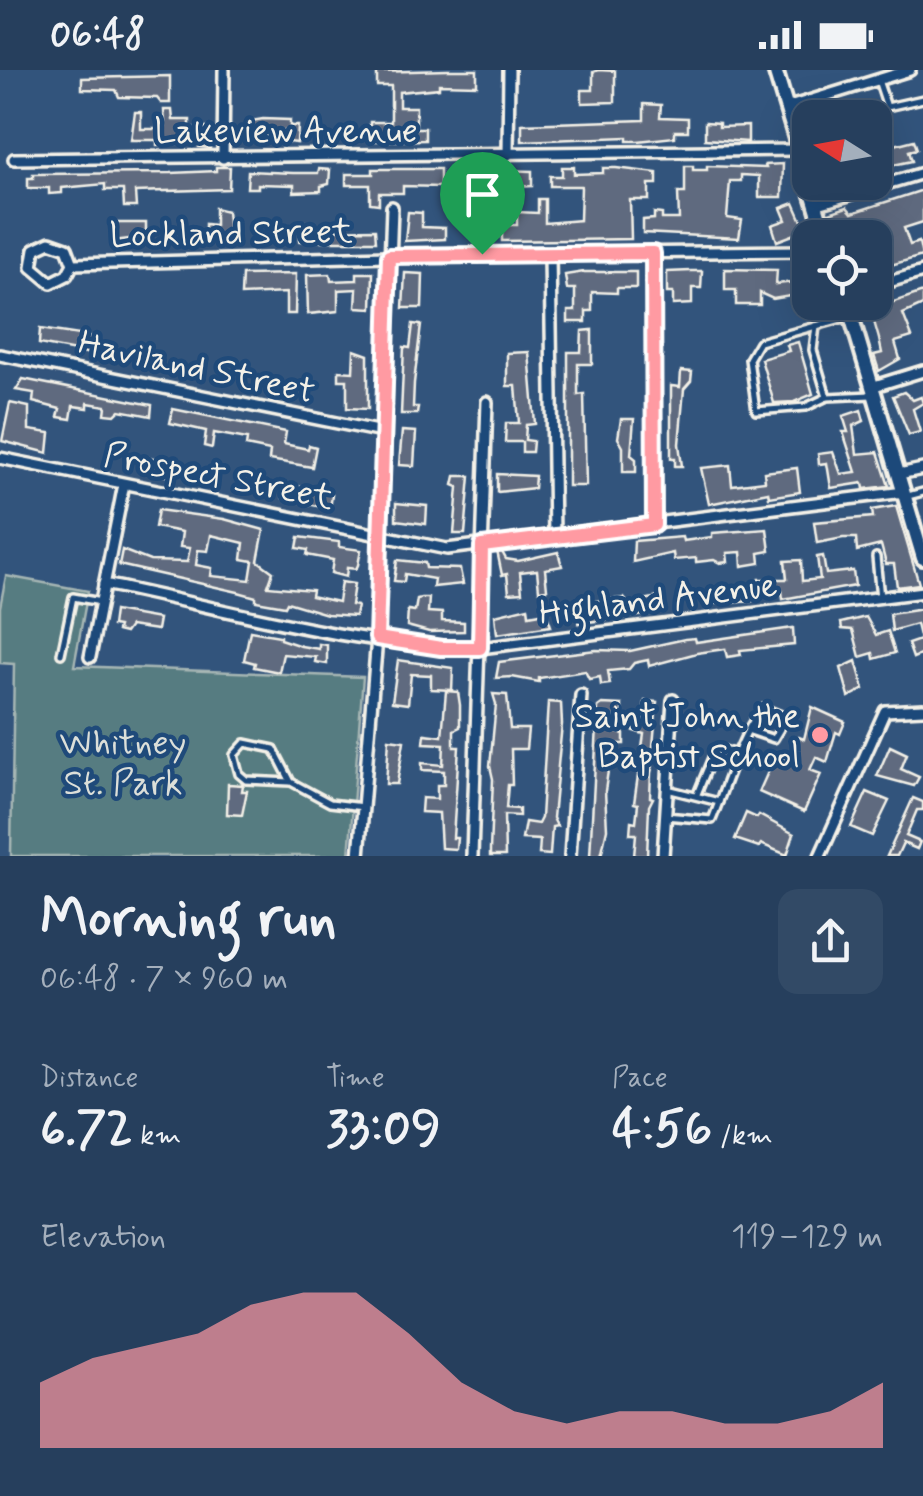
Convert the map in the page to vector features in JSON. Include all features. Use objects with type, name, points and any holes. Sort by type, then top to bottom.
[{"type":"main road","points":[[775,70],[792,127]]},
{"type":"main road","points":[[814,200],[820,220]]},
{"type":"main road","points":[[852,320],[922,549]]},
{"type":"street","points":[[223,158],[224,70]]},
{"type":"street","points":[[508,155],[509,70]]},
{"type":"street","points":[[786,108],[910,70]]},
{"type":"street","name":"Lakeview Avenue","points":[[14,159],[792,150]]},
{"type":"street","points":[[815,205],[923,173]]},
{"type":"street","points":[[360,856],[377,638],[392,207]]},
{"type":"street","name":"Lockland Street","points":[[50,242],[67,248],[73,264],[67,275],[50,283],[32,267],[35,248],[50,242]]},
{"type":"street","name":"Lockland Street","points":[[73,264],[792,251]]},
{"type":"street","points":[[653,253],[654,525]]},
{"type":"street","points":[[550,254],[554,537]]},
{"type":"street","points":[[892,281],[923,272]]},
{"type":"street","name":"Haviland Street","points":[[0,355],[382,432]]},
{"type":"street","points":[[872,391],[923,371]]},
{"type":"street","points":[[472,856],[487,402]]},
{"type":"street","name":"Prospect Street","points":[[0,458],[446,549],[905,494]]},
{"type":"street","points":[[899,474],[923,469]]},
{"type":"street","points":[[90,657],[124,484]]},
{"type":"street","name":"Highland Avenue","points":[[104,584],[441,648],[480,648],[923,592]]},
{"type":"street","points":[[570,856],[581,695]]},
{"type":"street","points":[[663,856],[673,700]]},
{"type":"street","points":[[820,856],[886,710],[923,709]]},
{"type":"lane","points":[[878,80],[888,107],[923,98]]},
{"type":"lane","points":[[828,320],[766,338],[752,350],[750,372],[756,411],[806,407],[827,397],[872,391]]},
{"type":"lane","points":[[816,326],[813,350],[827,397]]},
{"type":"lane","points":[[905,494],[923,492]]},
{"type":"lane","points":[[876,557],[880,598]]},
{"type":"lane","points":[[61,654],[73,597],[100,602]]},
{"type":"lane","points":[[666,816],[708,822],[758,712],[764,708],[779,714],[780,728],[774,739],[750,731]]},
{"type":"lane","points":[[291,782],[274,749],[245,743],[234,755],[239,774],[246,780],[291,782],[330,803],[363,807]]},
{"type":"lane","points":[[697,794],[716,748],[739,754]]},
{"type":"lane","points":[[667,789],[720,802]]},
{"type":"green space","name":"Whitney St. Park","points":[[6,576],[88,591],[74,666],[363,677],[349,856],[11,856],[14,664],[0,663],[0,607]]},
{"type":"building","points":[[477,70],[477,85],[439,84],[439,88],[399,92],[399,107],[416,107],[416,128],[425,128],[425,140],[370,141],[370,122],[391,122],[391,86],[377,86],[377,72]]},
{"type":"building","points":[[615,71],[615,102],[582,103],[582,90],[593,90],[593,72]]},
{"type":"building","points":[[170,76],[170,103],[161,103],[157,98],[119,97],[116,90],[82,89],[82,78]]},
{"type":"building","points":[[644,104],[661,105],[660,117],[688,118],[688,131],[675,131],[675,137],[638,141],[627,141],[627,137],[522,141],[522,124],[644,120]]},
{"type":"building","points":[[164,110],[172,110],[173,120],[190,120],[190,128],[210,128],[210,148],[199,147],[200,142],[157,145],[157,140],[131,140],[135,112],[141,112],[141,129],[157,129],[165,126]]},
{"type":"building","points":[[290,120],[290,126],[298,126],[297,143],[288,142],[289,131],[268,131],[268,137],[250,133],[251,121]]},
{"type":"building","points":[[705,122],[719,123],[719,127],[748,126],[748,142],[705,139]]},
{"type":"building","points":[[914,140],[917,149],[909,151],[912,161],[892,165],[892,146]]},
{"type":"building","points":[[783,164],[782,197],[759,197],[759,176],[741,175],[741,181],[730,181],[727,218],[742,220],[739,238],[643,233],[643,220],[654,219],[654,213],[662,214],[662,219],[679,219],[678,193],[685,193],[685,166],[707,170],[707,166],[766,168],[765,165]]},
{"type":"building","points":[[216,167],[230,167],[229,189],[135,192],[136,207],[124,207],[123,190],[105,190],[105,184],[62,188],[62,193],[49,194],[49,188],[28,188],[28,178],[33,178],[33,174],[171,173],[216,171]]},
{"type":"building","points":[[562,167],[574,167],[574,174],[603,173],[603,168],[657,173],[657,184],[649,184],[649,200],[630,200],[631,239],[502,241],[502,225],[517,225],[517,212],[538,213],[538,199],[545,199],[545,223],[580,220],[581,186],[550,186],[550,176],[562,176]]},
{"type":"building","points":[[319,169],[330,170],[329,184],[321,186],[321,191],[294,192],[294,185],[258,184],[258,188],[247,188],[248,171],[318,173]]},
{"type":"building","points":[[373,169],[440,169],[440,187],[403,186],[403,193],[379,193],[379,204],[370,203],[370,185],[346,185],[346,174],[373,174]]},
{"type":"building","points":[[501,170],[532,171],[532,186],[502,188]]},
{"type":"building","points":[[923,190],[923,222],[904,228],[910,245],[919,242],[922,256],[892,265],[892,220],[831,220],[829,213],[847,207],[852,213]]},
{"type":"building","points":[[794,203],[802,220],[792,220],[792,235],[777,241],[772,225],[786,220],[781,208]]},
{"type":"building","points":[[215,208],[227,211],[230,244],[205,237],[205,224],[215,225]]},
{"type":"building","points":[[408,212],[422,213],[422,227],[445,228],[445,239],[405,241]]},
{"type":"building","points":[[300,222],[312,222],[312,230],[375,229],[376,241],[300,241]]},
{"type":"building","points":[[113,223],[146,223],[146,237],[113,241]]},
{"type":"building","points":[[725,269],[777,270],[776,284],[792,282],[792,296],[773,299],[760,293],[760,305],[736,305],[736,290],[725,290]]},
{"type":"building","points":[[702,271],[701,288],[692,288],[692,304],[673,305],[673,293],[667,293],[667,272]]},
{"type":"building","points":[[636,272],[636,288],[617,288],[617,293],[592,292],[592,311],[586,311],[586,322],[568,322],[568,311],[575,311],[575,289],[567,289],[565,275]]},
{"type":"building","points":[[357,273],[373,273],[372,308],[356,307],[357,289],[338,290],[338,311],[308,314],[307,275],[330,274],[331,281],[357,280]]},
{"type":"building","points":[[405,273],[423,274],[422,308],[403,308]]},
{"type":"building","points":[[296,274],[295,314],[286,314],[286,293],[241,295],[242,275]]},
{"type":"building","points":[[923,292],[923,305],[903,314],[912,337],[895,342],[900,359],[879,371],[874,355],[882,353],[874,320],[892,320],[892,303]]},
{"type":"building","points":[[413,324],[421,325],[413,407],[418,407],[417,414],[401,414],[404,347],[410,348]]},
{"type":"building","points":[[40,329],[99,338],[98,345],[119,349],[117,359],[39,344]]},
{"type":"building","points":[[592,330],[592,364],[578,364],[578,395],[584,394],[586,486],[568,486],[568,352],[581,352],[582,331]]},
{"type":"building","points":[[798,342],[813,394],[794,402],[774,403],[761,359],[789,351],[787,345]]},
{"type":"building","points":[[354,350],[368,355],[368,409],[347,408],[347,380],[339,380],[339,371],[353,372]]},
{"type":"building","points":[[529,352],[535,424],[526,425],[525,440],[533,441],[532,452],[522,452],[522,442],[505,442],[506,423],[519,423],[516,386],[507,386],[507,353]]},
{"type":"building","points":[[681,371],[692,372],[684,389],[679,444],[682,466],[675,466],[675,458],[671,458],[671,386],[680,387]]},
{"type":"building","points":[[23,379],[152,405],[151,416],[120,410],[115,415],[105,414],[106,406],[88,403],[88,408],[73,406],[71,419],[58,417],[60,409],[33,402],[34,393],[16,390]]},
{"type":"building","points":[[904,392],[913,400],[921,397],[923,403],[913,409],[920,432],[909,435],[893,396]]},
{"type":"building","points":[[10,403],[29,407],[29,430],[50,433],[48,453],[2,441]]},
{"type":"building","points":[[173,409],[286,432],[284,444],[316,447],[312,467],[269,460],[270,451],[246,446],[247,439],[214,433],[212,448],[204,446],[206,431],[170,423]]},
{"type":"building","points":[[861,410],[864,421],[853,426],[857,454],[878,452],[889,486],[864,489],[863,483],[831,488],[827,463],[819,464],[818,454],[833,452],[841,474],[856,472],[843,432],[848,432],[843,416]]},
{"type":"building","points":[[621,419],[634,419],[631,455],[636,459],[636,472],[623,472],[623,447],[618,438]]},
{"type":"building","points":[[402,431],[416,432],[414,466],[399,465]]},
{"type":"building","points":[[144,457],[173,460],[177,464],[174,478],[143,470]]},
{"type":"building","points":[[730,465],[732,485],[765,481],[764,472],[797,468],[800,492],[769,497],[768,492],[709,504],[701,468]]},
{"type":"building","points":[[497,474],[535,476],[534,488],[497,492]]},
{"type":"building","points":[[455,476],[470,476],[465,534],[454,534],[458,487],[453,485]]},
{"type":"building","points":[[285,483],[332,495],[330,509],[283,498]]},
{"type":"building","points":[[396,503],[427,506],[426,524],[396,520]]},
{"type":"building","points":[[896,506],[919,584],[897,587],[894,564],[886,564],[881,545],[857,551],[856,538],[817,543],[814,522],[873,517],[872,510]]},
{"type":"building","points":[[158,510],[224,519],[264,530],[258,561],[273,572],[268,586],[312,590],[311,596],[338,602],[341,582],[354,584],[351,605],[357,606],[355,616],[327,614],[287,602],[285,606],[256,601],[256,597],[238,592],[119,565],[122,550],[150,561],[187,562],[190,548],[180,547],[182,532],[155,527]],"holes":[[[211,535],[244,543],[242,559],[253,561],[250,580],[211,576],[212,568],[196,565],[198,550],[208,551]]]},
{"type":"building","points":[[767,529],[770,551],[759,553],[760,563],[742,566],[741,552],[727,553],[728,562],[720,563],[696,562],[696,558],[674,560],[673,553],[633,562],[634,541],[682,537],[683,541],[712,537],[712,533]]},
{"type":"building","points":[[299,537],[339,542],[339,547],[361,550],[356,569],[347,568],[346,577],[331,573],[333,560],[307,555],[308,550],[297,548]]},
{"type":"building","points":[[501,550],[506,559],[518,561],[558,552],[562,566],[545,569],[547,589],[539,590],[537,570],[520,572],[522,592],[509,593],[507,574],[502,575],[497,551]]},
{"type":"building","points":[[823,556],[826,574],[853,571],[855,586],[783,599],[782,591],[751,594],[752,601],[712,604],[710,593],[760,586],[759,579],[787,579],[785,561],[801,560],[802,581],[820,579],[817,557]]},
{"type":"building","points":[[397,560],[425,563],[426,568],[460,569],[463,584],[433,587],[434,579],[405,574],[404,582],[394,581]]},
{"type":"building","points":[[659,597],[660,606],[653,607],[654,614],[579,623],[576,603],[624,598],[628,603]]},
{"type":"building","points":[[429,598],[428,612],[442,613],[442,621],[464,622],[464,631],[429,632],[407,626],[408,610],[415,611],[417,599]]},
{"type":"building","points":[[528,607],[529,615],[546,612],[551,626],[497,634],[495,615]]},
{"type":"building","points":[[923,609],[923,654],[913,658],[908,644],[920,640],[916,624],[892,631],[890,614]]},
{"type":"building","points":[[114,611],[159,619],[157,630],[130,626],[125,633],[117,631],[118,627],[112,626]]},
{"type":"building","points":[[866,617],[876,635],[888,631],[895,653],[874,659],[873,653],[860,657],[853,630],[842,629],[841,623]]},
{"type":"building","points":[[793,628],[794,645],[740,650],[741,655],[727,657],[725,649],[697,653],[649,666],[648,660],[634,663],[629,669],[608,671],[610,684],[601,685],[600,677],[589,679],[585,671],[539,678],[539,682],[496,678],[499,662],[596,650],[630,651],[685,639],[695,638],[696,642]]},
{"type":"building","points":[[250,631],[280,636],[301,646],[319,649],[319,644],[327,645],[327,664],[315,662],[316,657],[283,654],[279,672],[254,667],[255,663],[244,660]]},
{"type":"building","points":[[398,660],[453,668],[452,690],[431,689],[431,675],[411,674],[408,704],[392,702]]},
{"type":"building","points":[[856,661],[864,689],[849,697],[841,668]]},
{"type":"building","points":[[446,691],[458,692],[460,705],[460,727],[454,730],[454,747],[459,747],[453,838],[457,838],[456,849],[441,848],[439,813],[421,812],[422,798],[437,799],[437,785],[444,785],[444,771],[422,770],[422,763],[443,765],[444,744],[424,743],[425,734],[442,736]]},
{"type":"building","points":[[493,694],[507,695],[510,729],[528,729],[526,749],[511,749],[512,785],[508,785],[506,808],[519,809],[519,816],[504,815],[505,856],[490,856],[490,766],[496,704]]},
{"type":"building","points":[[645,701],[657,702],[653,746],[657,746],[651,773],[653,798],[649,806],[647,856],[634,856],[636,834],[630,834],[631,821],[636,822],[638,804],[634,803],[644,734],[634,731],[634,723],[643,722]]},
{"type":"building","points":[[548,702],[561,703],[562,724],[553,818],[557,826],[552,827],[550,855],[539,854],[540,840],[522,839],[525,822],[538,824],[541,818]]},
{"type":"building","points":[[622,705],[622,714],[612,718],[611,731],[624,734],[624,744],[612,744],[605,791],[607,829],[601,856],[590,856],[598,707]]},
{"type":"building","points":[[812,707],[845,722],[840,734],[836,732],[827,762],[816,757],[810,770],[821,774],[804,812],[759,792],[776,754],[789,760],[799,737],[804,739]]},
{"type":"building","points":[[389,739],[404,741],[397,784],[386,784]]},
{"type":"building","points":[[890,746],[907,754],[901,769],[919,777],[914,786],[877,776]]},
{"type":"building","points":[[228,784],[243,785],[242,791],[247,791],[242,815],[227,814]]},
{"type":"building","points":[[867,792],[889,801],[872,836],[851,827]]},
{"type":"building","points":[[913,798],[923,802],[923,810],[917,810],[906,836],[920,842],[917,849],[903,843],[897,856],[887,856]]},
{"type":"building","points":[[746,813],[757,818],[759,815],[794,834],[787,855],[735,839]]},
{"type":"place","name":"Saint John the Baptist School","points":[[820,735]]},
{"type":"route","points":[[653,253],[654,525],[482,546],[480,648],[441,648],[377,638],[389,256],[482,254],[653,253]]}]
